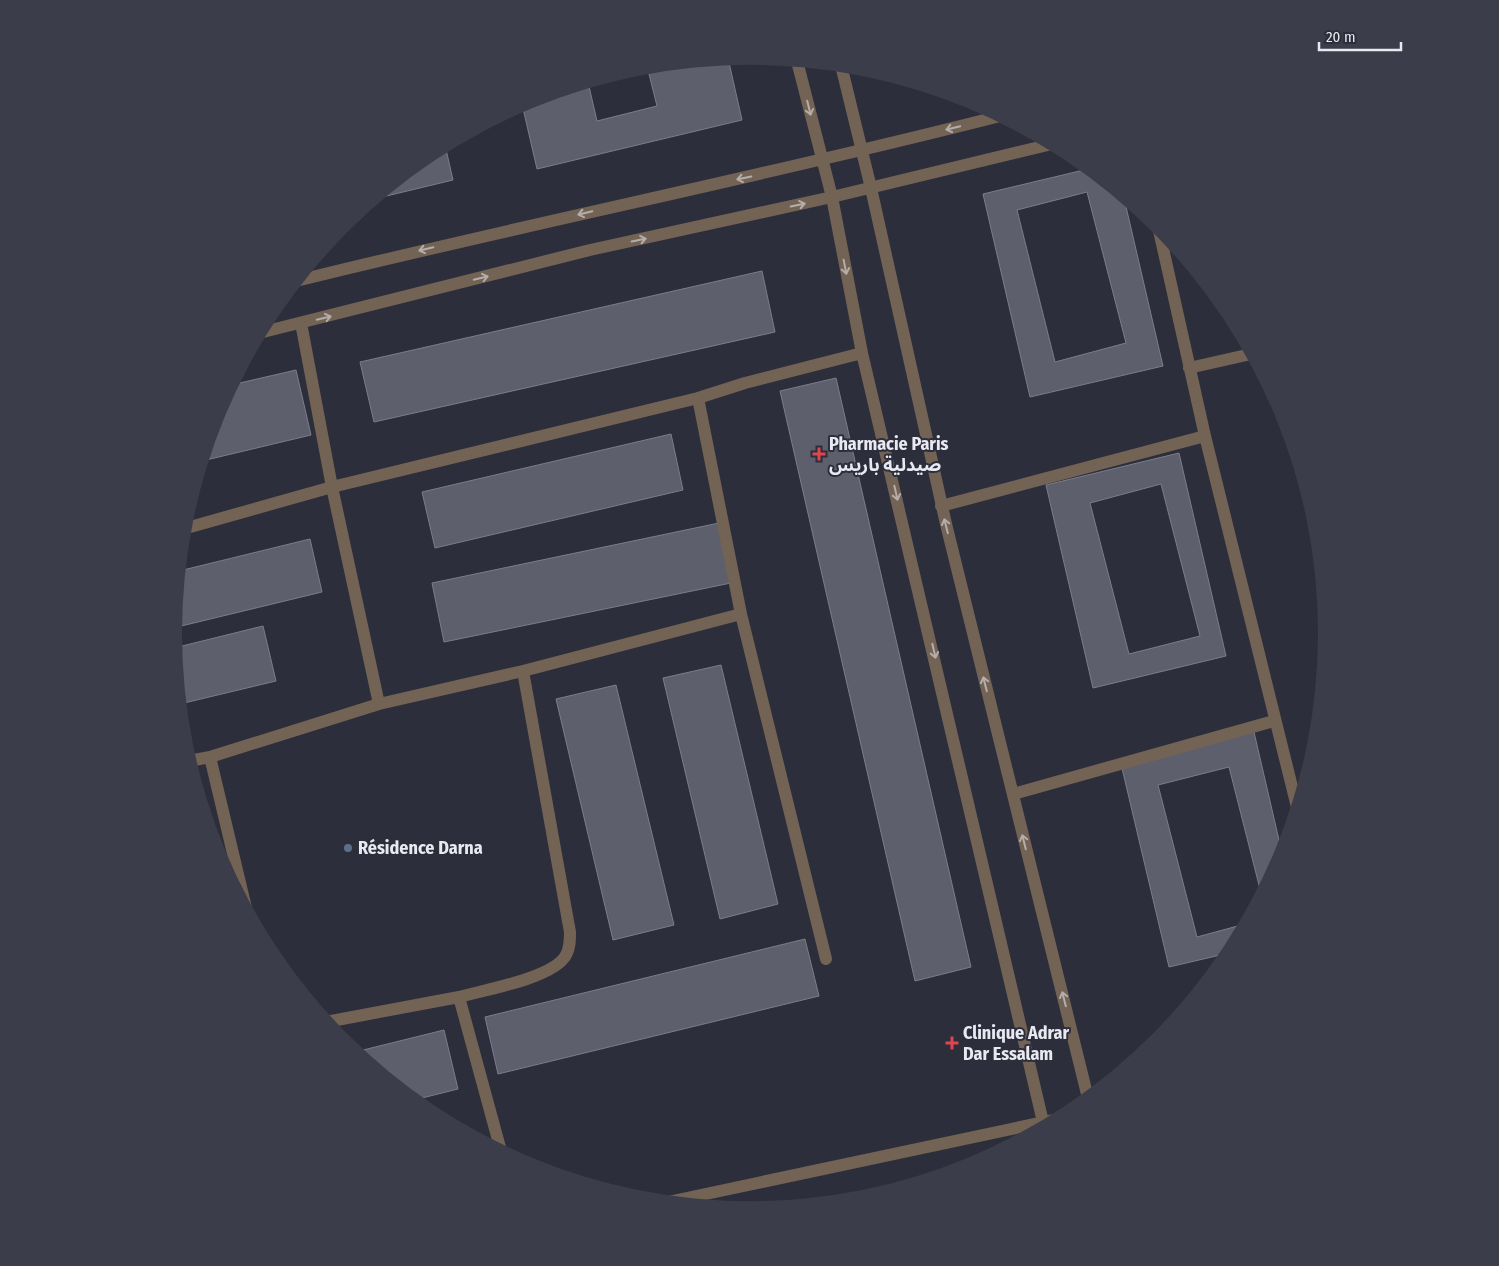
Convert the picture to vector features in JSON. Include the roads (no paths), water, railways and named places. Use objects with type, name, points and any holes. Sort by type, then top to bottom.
[{"type":"street","points":[[799,67],[832,197],[862,353],[1042,1119]]},
{"type":"street","points":[[843,73],[871,188],[941,506],[1086,1090]]},
{"type":"street","points":[[306,279],[408,253],[823,161],[990,119]]},
{"type":"street","points":[[269,331],[590,250],[832,197],[1042,146]]},
{"type":"street","points":[[1161,242],[1189,368],[1274,721],[1296,785]]},
{"type":"street","points":[[301,323],[332,487],[379,704]]},
{"type":"street","points":[[191,527],[332,487],[698,398],[745,383],[862,353]]},
{"type":"street","points":[[1189,368],[1245,355]]},
{"type":"street","points":[[698,398],[740,614],[826,959]]},
{"type":"street","points":[[941,506],[1205,436]]},
{"type":"street","points":[[196,760],[210,757],[379,704],[523,671],[740,614]]},
{"type":"street","points":[[334,1020],[459,997],[548,971],[566,956],[570,947],[570,932],[523,671]]},
{"type":"street","points":[[1012,794],[1274,721]]},
{"type":"street","points":[[210,757],[240,885]]},
{"type":"street","points":[[459,997],[499,1142]]},
{"type":"street","points":[[689,1198],[1035,1124]]},
{"type":"place","name":"Pharmacie Paris صيدلية باريس","points":[[819,454]]},
{"type":"place","name":"Résidence Darna","points":[[348,848]]},
{"type":"place","name":"Clinique Adrar Dar Essalam","points":[[952,1043]]}]
